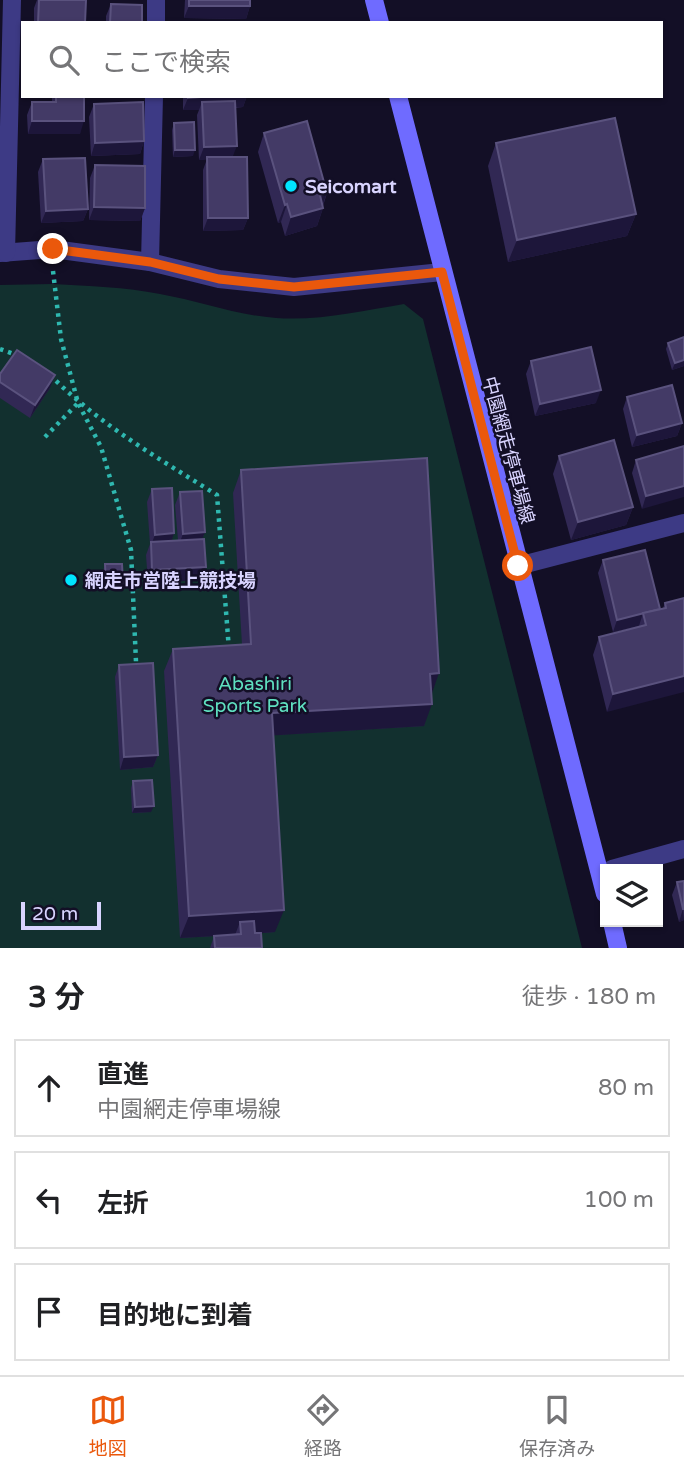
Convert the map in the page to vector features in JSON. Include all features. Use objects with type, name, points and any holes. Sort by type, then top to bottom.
[{"type":"main road","points":[[374,0],[379,21]]},
{"type":"main road","name":"中園網走停車場線","points":[[398,98],[518,566],[604,864]]},
{"type":"main road","points":[[613,927],[618,948]]},
{"type":"street","points":[[12,0],[3,253],[53,249],[150,262],[219,279],[294,287],[442,272]]},
{"type":"street","points":[[156,0],[156,21]]},
{"type":"street","points":[[150,262],[154,98]]},
{"type":"street","points":[[518,566],[684,523]]},
{"type":"street","points":[[631,864],[684,849]]},
{"type":"path","points":[[53,249],[53,284],[61,339],[78,403],[101,447],[131,550],[136,662]]},
{"type":"path","points":[[0,349],[20,358]]},
{"type":"path","points":[[44,369],[78,403],[124,439],[217,495],[229,656]]},
{"type":"path","points":[[44,437],[78,403]]},
{"type":"green space","name":"Abashiri Sports Park","points":[[53,284],[147,292],[246,314],[292,319],[324,317],[404,304],[423,319],[582,948],[0,948],[0,285]]},
{"type":"building","points":[[39,0],[86,0],[85,21],[38,21]]},
{"type":"building","points":[[189,0],[250,0],[250,6],[189,6]]},
{"type":"building","points":[[111,4],[142,5],[142,21],[110,21]]},
{"type":"building","points":[[56,98],[84,98],[84,121],[32,121],[32,102],[56,102]]},
{"type":"building","points":[[235,101],[237,146],[204,147],[202,102]]},
{"type":"building","points":[[143,102],[144,141],[95,143],[94,104]]},
{"type":"building","points":[[615,118],[636,214],[517,240],[496,143]]},
{"type":"building","points":[[307,121],[327,193],[320,195],[323,208],[291,217],[264,133]]},
{"type":"building","points":[[194,122],[195,150],[175,150],[174,123]]},
{"type":"building","points":[[207,157],[247,157],[248,218],[208,218]]},
{"type":"building","points":[[85,158],[88,209],[46,211],[43,159]]},
{"type":"building","points":[[95,165],[145,166],[145,208],[94,207]]},
{"type":"building","points":[[684,337],[684,360],[675,363],[668,343]]},
{"type":"building","points":[[591,347],[601,390],[540,404],[531,361]]},
{"type":"building","points":[[17,350],[55,375],[35,405],[0,382],[0,374]]},
{"type":"building","points":[[672,385],[682,423],[637,435],[627,397]]},
{"type":"building","points":[[614,440],[633,507],[578,522],[559,456]]},
{"type":"building","points":[[684,446],[684,486],[646,496],[636,460]]},
{"type":"building","points":[[427,458],[439,673],[430,674],[432,704],[272,713],[284,910],[189,916],[173,649],[251,644],[241,470]]},
{"type":"building","points":[[172,488],[174,533],[155,535],[152,489]]},
{"type":"building","points":[[202,491],[205,532],[183,534],[180,492]]},
{"type":"building","points":[[204,539],[206,567],[152,570],[151,542]]},
{"type":"building","points":[[645,550],[660,609],[617,620],[603,560]]},
{"type":"building","points":[[105,564],[122,564],[123,583],[106,584]]},
{"type":"building","points":[[684,598],[684,676],[613,694],[599,637],[646,625],[643,613],[666,608],[665,603]]},
{"type":"building","points":[[153,663],[158,755],[124,757],[119,665]]},
{"type":"building","points":[[152,780],[154,806],[135,807],[133,781]]},
{"type":"building","points":[[684,881],[684,909],[683,909],[677,882]]},
{"type":"building","points":[[254,921],[255,933],[261,933],[262,948],[215,948],[214,936],[241,934],[240,922]]},
{"type":"place","name":"Seicomart","points":[[291,186]]},
{"type":"place","name":"網走市営陸上競技場","points":[[71,580]]},
{"type":"route","points":[[53,249],[150,262],[219,279],[294,287],[442,272],[518,566]]}]
